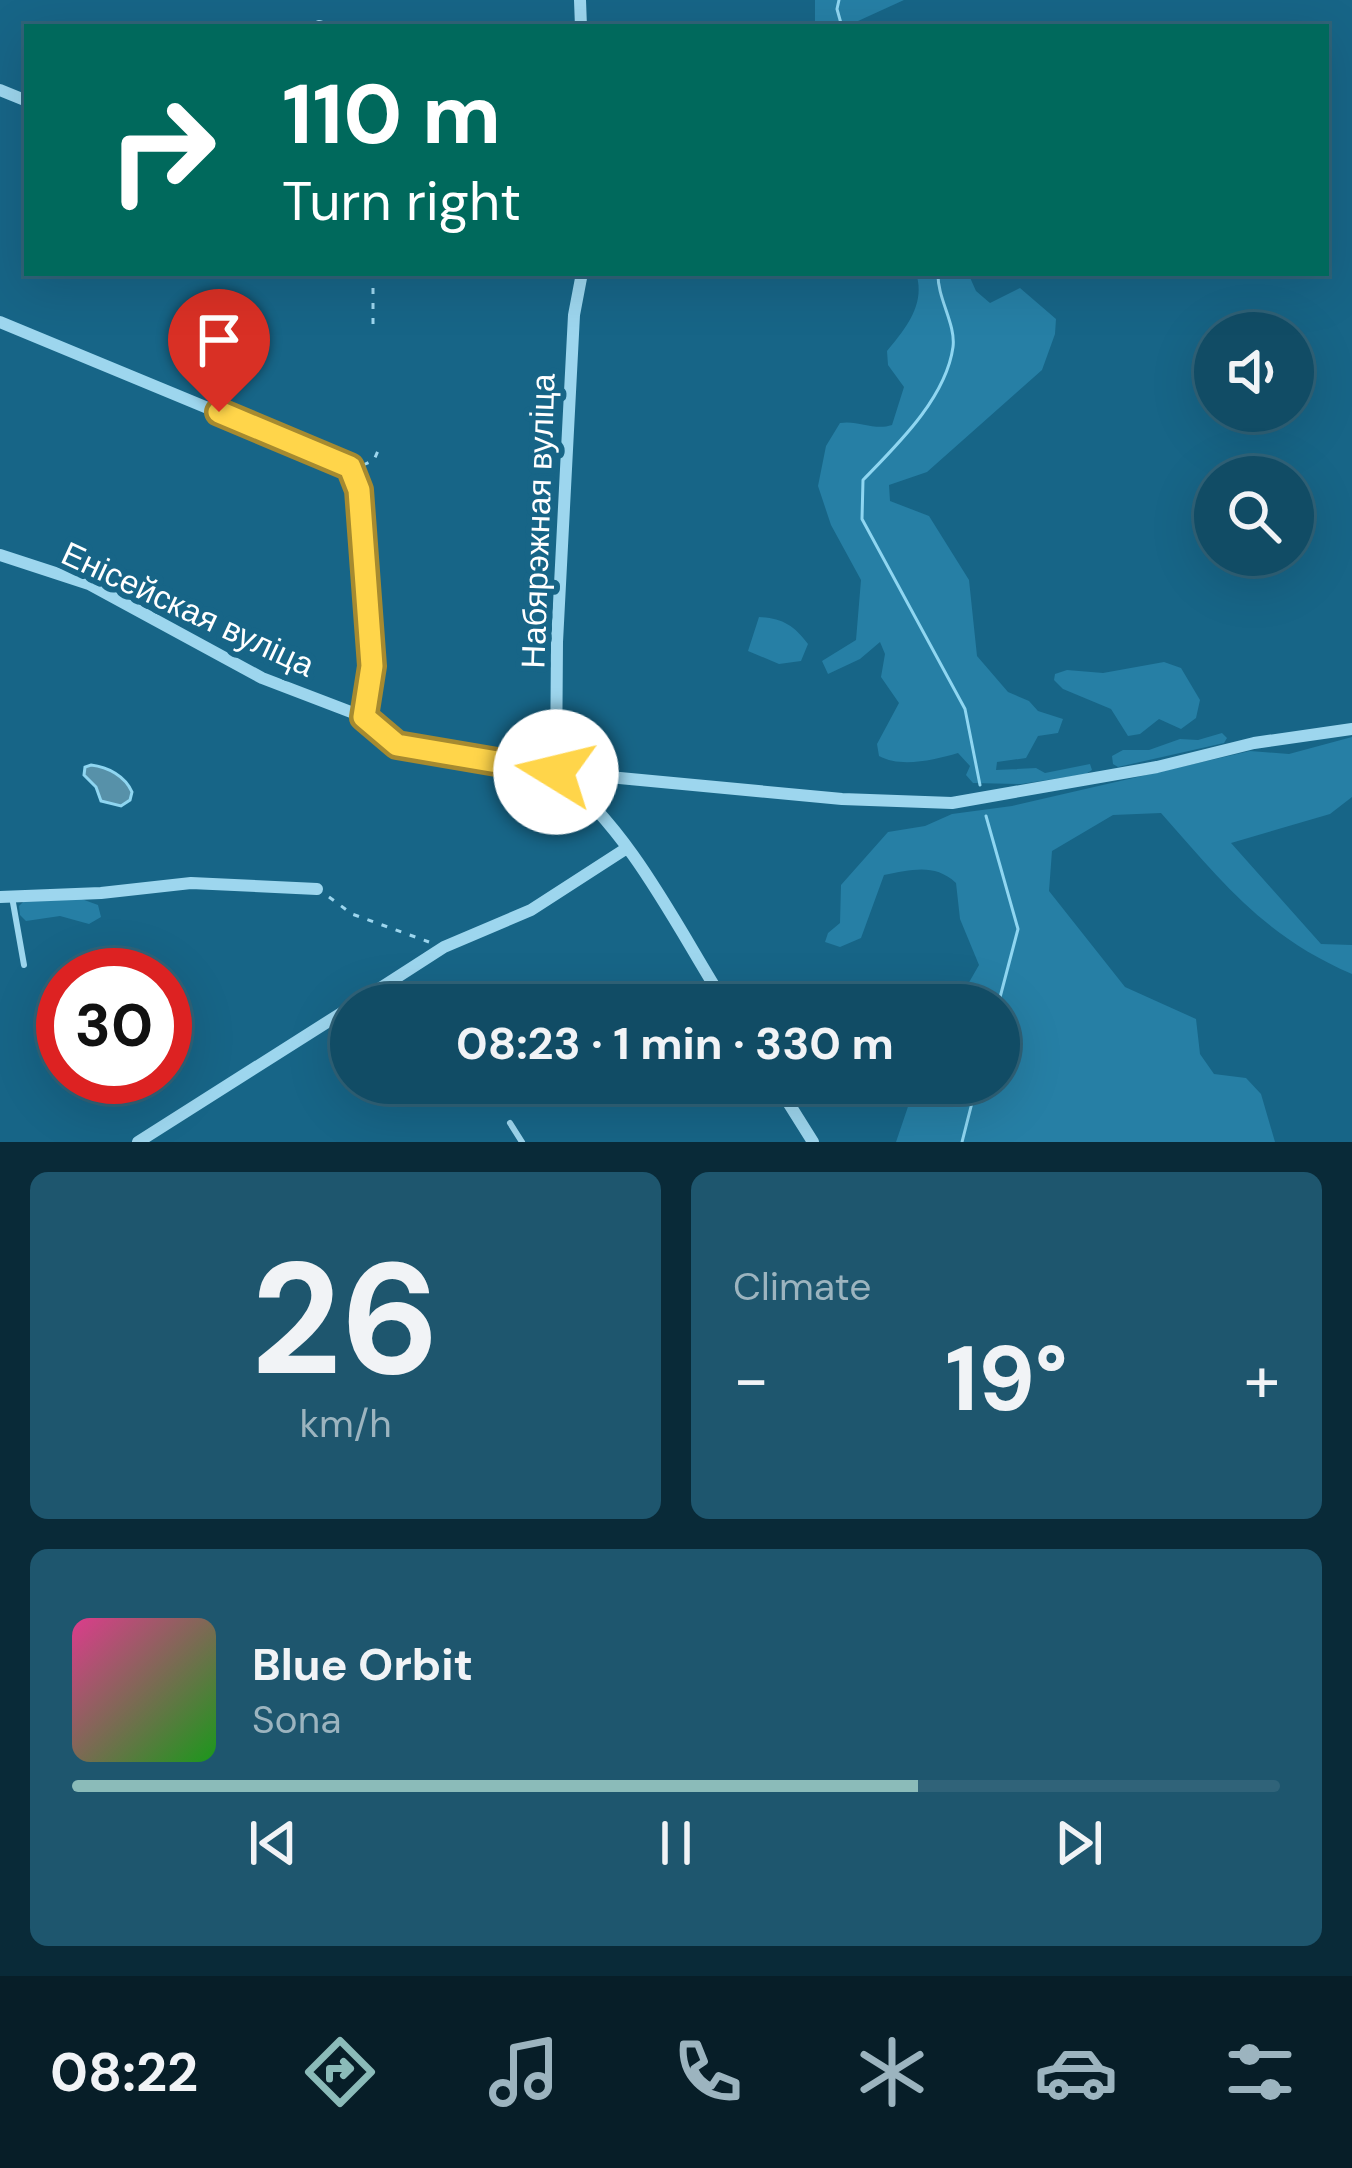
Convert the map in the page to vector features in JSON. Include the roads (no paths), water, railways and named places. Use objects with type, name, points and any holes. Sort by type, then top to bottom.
[{"type":"street","name":"Набярэжная вуліца","points":[[556,772],[558,622],[574,315],[581,276]]},
{"type":"street","points":[[0,322],[350,467],[359,490],[372,666],[364,717]]},
{"type":"street","name":"Енісейская вуліца","points":[[0,555],[89,584],[262,679],[364,717],[397,745],[556,772],[842,799],[952,802],[1157,767],[1254,743],[1352,729]]},
{"type":"street","points":[[556,772],[628,848],[714,984]]},
{"type":"street","points":[[386,984],[444,947],[531,910],[628,848]]},
{"type":"street","points":[[6,896],[101,893],[191,883],[317,890]]},
{"type":"street","points":[[138,1142],[330,1020]]},
{"type":"street","points":[[789,1104],[813,1142]]},
{"type":"lane","points":[[6,896],[24,964]]},
{"type":"lane","points":[[510,1123],[522,1142]]},
{"type":"waterway","points":[[839,0],[841,24]]},
{"type":"waterway","points":[[938,276],[953,338],[949,366],[918,419],[863,480],[862,519],[965,709],[980,785]]},
{"type":"waterway","points":[[986,816],[1018,929],[1004,984]]},
{"type":"waterway","points":[[962,1142],[972,1104]]}]
